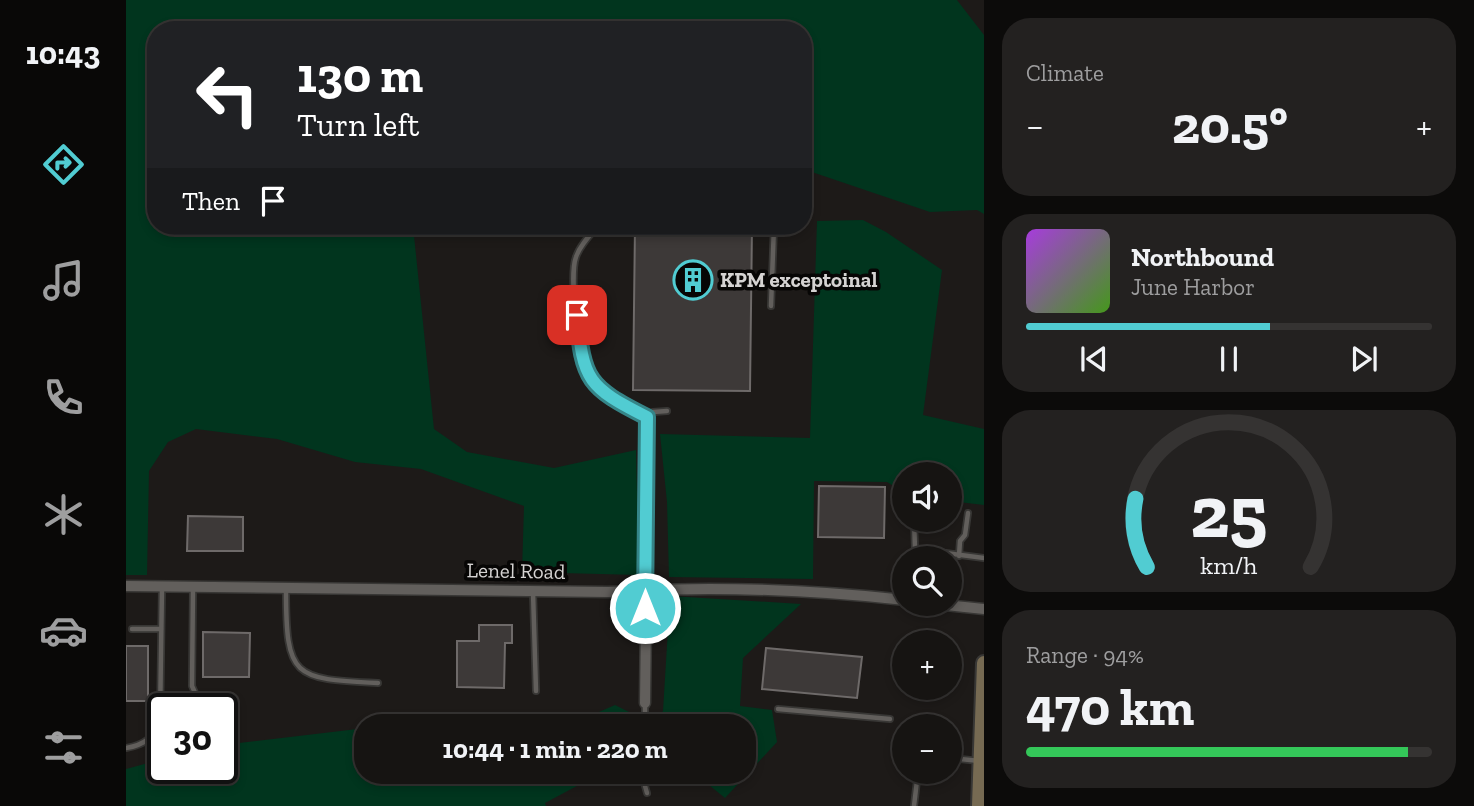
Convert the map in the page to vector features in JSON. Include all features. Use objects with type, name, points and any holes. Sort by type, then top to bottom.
[{"type":"main road","points":[[979,806],[984,663]]},
{"type":"street","points":[[645,703],[648,450]]},
{"type":"street","name":"Lenel Road","points":[[126,586],[789,591],[892,599]]},
{"type":"street","points":[[962,607],[984,609]]},
{"type":"lane","points":[[591,235],[577,254],[573,270],[581,359],[591,380],[601,390],[647,417]]},
{"type":"lane","points":[[771,306],[774,235]]},
{"type":"lane","points":[[647,417],[653,412],[667,411]]},
{"type":"lane","points":[[647,417],[648,450]]},
{"type":"lane","points":[[961,546],[968,513]]},
{"type":"lane","points":[[962,556],[984,558]]},
{"type":"lane","points":[[126,748],[144,744],[154,733],[160,720],[162,587]]},
{"type":"lane","points":[[193,587],[192,686],[195,693]]},
{"type":"lane","points":[[286,588],[288,639],[299,667],[310,677],[320,680],[377,683]]},
{"type":"lane","points":[[533,591],[536,691]]},
{"type":"lane","points":[[132,629],[161,629]]},
{"type":"lane","points":[[645,703],[645,714]]},
{"type":"lane","points":[[778,709],[890,719]]},
{"type":"lane","points":[[962,759],[981,761]]},
{"type":"lane","points":[[644,784],[647,793]]},
{"type":"lane","points":[[914,806],[917,784]]},
{"type":"green space","points":[[126,0],[957,0],[984,35],[984,214],[977,210],[930,212],[812,172],[812,21],[147,21],[147,235],[414,235],[434,429],[467,452],[554,468],[636,450],[639,575],[522,572],[524,506],[421,469],[355,462],[277,439],[196,429],[168,442],[149,471],[147,575],[126,575]]},
{"type":"green space","points":[[863,220],[886,232],[942,270],[923,415],[984,429],[984,505],[962,502],[962,462],[892,462],[892,485],[887,482],[814,481],[813,579],[669,577],[667,502],[660,434],[810,438],[817,221]]},
{"type":"green space","points":[[670,596],[801,604],[743,658],[740,706],[772,710],[777,742],[756,765],[756,714],[661,714]]},
{"type":"green space","points":[[615,705],[633,714],[594,714]]},
{"type":"green space","points":[[354,729],[354,784],[581,784],[545,803],[546,806],[126,806],[126,769],[147,763],[147,784],[238,784],[238,743]]},
{"type":"green space","points":[[708,784],[738,784],[725,798]]},
{"type":"building","name":"KPM exceptoinal","points":[[635,235],[752,235],[750,391],[633,390]]},
{"type":"building","points":[[819,486],[885,487],[884,538],[818,537]]},
{"type":"building","points":[[188,516],[243,517],[243,551],[187,551]]},
{"type":"building","points":[[479,625],[512,625],[512,643],[505,643],[504,688],[457,687],[457,641],[479,641]]},
{"type":"building","points":[[203,632],[250,633],[249,677],[203,677]]},
{"type":"building","points":[[126,646],[148,646],[147,701],[126,701]]},
{"type":"building","points":[[766,648],[862,657],[857,698],[762,689]]},
{"type":"place","name":"KPM exceptoinal","points":[[693,280]]},
{"type":"route","points":[[577,315],[581,359],[591,380],[612,399],[647,417],[645,608]]}]
